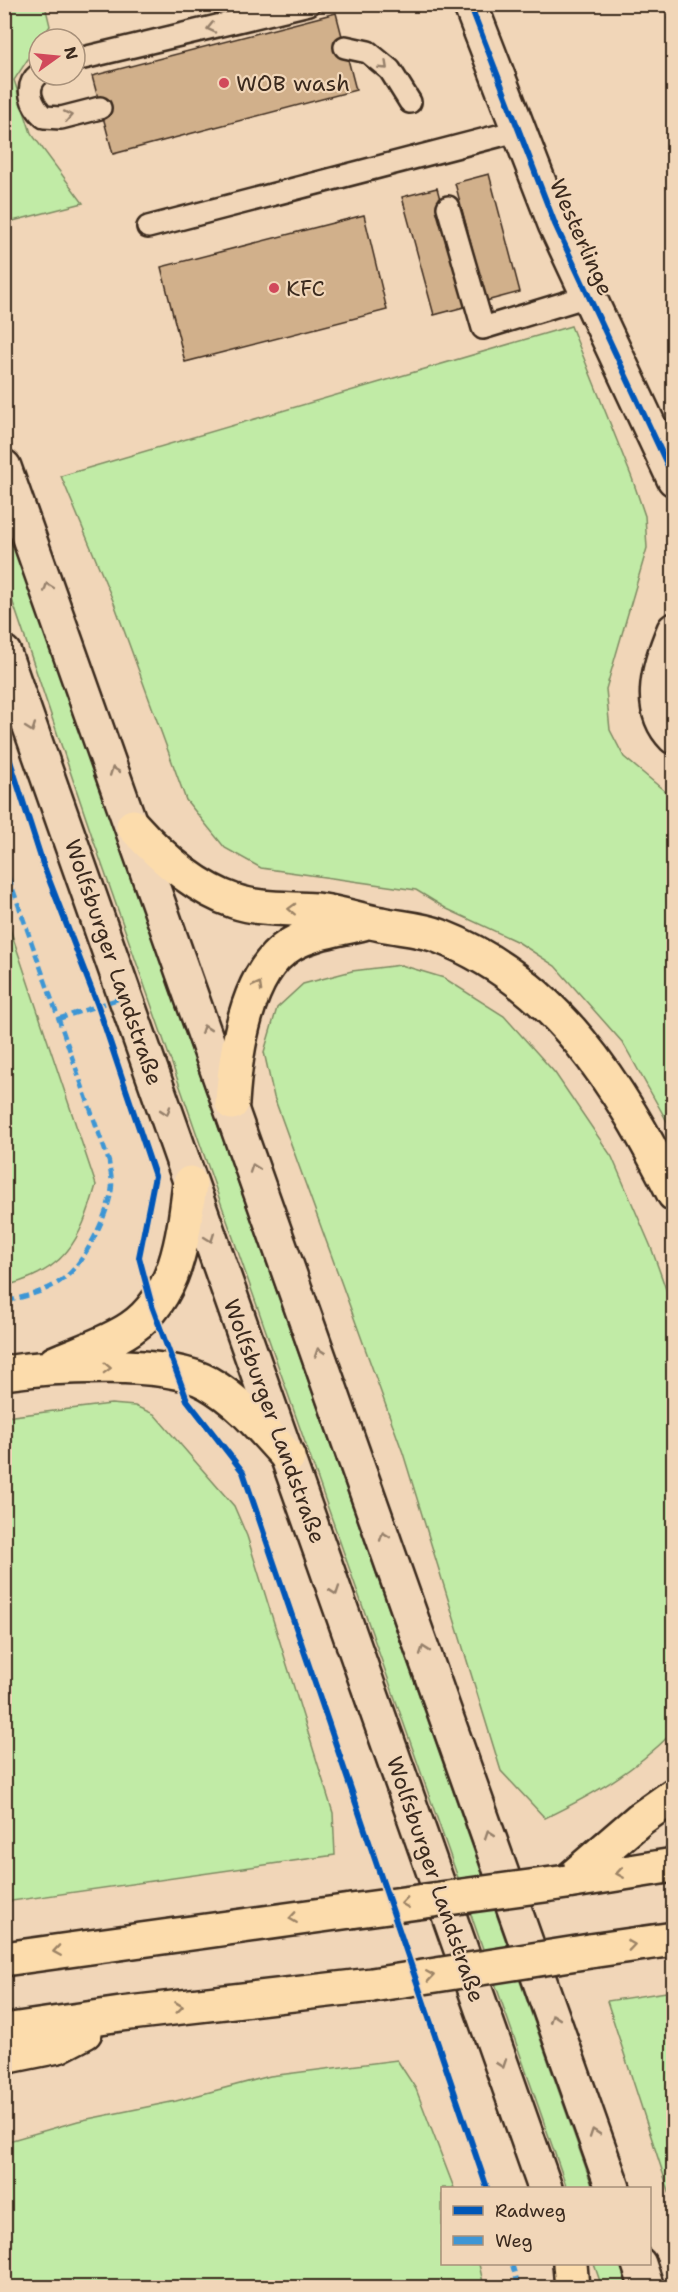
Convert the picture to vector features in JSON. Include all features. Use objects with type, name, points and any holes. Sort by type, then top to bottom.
[{"type":"highway","points":[[133,826],[160,855],[208,888],[234,901],[277,909],[317,910],[438,936],[514,975],[573,1030],[629,1108],[674,1194]]},
{"type":"highway","points":[[232,1103],[235,1058],[242,1026],[253,994],[269,967],[291,945],[322,933],[370,922]]},
{"type":"highway","points":[[48,1366],[132,1328],[152,1306],[167,1285],[184,1238],[190,1183]]},
{"type":"highway","points":[[4,1373],[48,1366],[176,1370],[207,1382],[239,1403],[288,1457]]},
{"type":"highway","points":[[567,1882],[640,1819],[674,1795]]},
{"type":"highway","points":[[4,1959],[567,1882],[674,1864]]},
{"type":"highway","points":[[4,2031],[121,2014],[372,1985],[673,1939]]},
{"type":"highway","points":[[4,2057],[58,2046],[121,2014]]},
{"type":"highway","points":[[571,2265],[572,2288]]},
{"type":"main road","name":"Westerlinge","points":[[470,4],[517,131],[555,224],[674,479]]},
{"type":"main road","points":[[4,467],[232,1103],[613,2187]]},
{"type":"main road","points":[[674,630],[667,647],[656,697],[660,718],[674,737]]},
{"type":"main road","name":"Wolfsburger Landstraße","points":[[4,653],[545,2187]]},
{"type":"main road","points":[[571,2265],[580,2288]]},
{"type":"main road","points":[[639,2265],[647,2288]]},
{"type":"lane","points":[[87,57],[309,4]]},
{"type":"lane","points":[[345,47],[368,52],[390,70],[410,102]]},
{"type":"lane","points":[[32,87],[30,92],[33,107],[44,117],[61,118],[100,108]]},
{"type":"lane","points":[[148,227],[517,131]]},
{"type":"lane","points":[[448,207],[483,328],[588,296]]},
{"type":"green space","points":[[5,4],[45,5],[50,26],[27,27],[27,60],[14,80],[31,133],[83,203],[5,223]]},
{"type":"green space","points":[[571,326],[645,516],[647,548],[606,689],[610,730],[624,757],[673,798],[673,1132],[623,1043],[555,966],[518,942],[447,909],[416,890],[261,868],[225,848],[186,800],[114,603],[61,476]]},
{"type":"green space","points":[[4,521],[27,574],[114,831],[593,2187],[567,2187],[93,839],[5,579]]},
{"type":"green space","points":[[5,914],[96,1185],[83,1223],[67,1251],[42,1272],[5,1286]]},
{"type":"green space","points":[[401,965],[444,978],[504,1016],[555,1073],[612,1157],[651,1247],[673,1309],[673,1732],[643,1759],[613,1781],[545,1818],[501,1771],[403,1453],[274,1097],[264,1052],[277,1008],[303,984],[352,971]]},
{"type":"green space","points":[[111,1404],[135,1406],[154,1414],[234,1506],[247,1536],[333,1813],[335,1855],[5,1902],[5,1417]]},
{"type":"green space","points":[[674,1991],[673,2204],[607,2001]]},
{"type":"green space","points":[[397,2060],[416,2089],[454,2187],[441,2187],[441,2265],[479,2265],[484,2287],[5,2287],[5,2142],[78,2121],[176,2101],[270,2076]]},
{"type":"green space","points":[[594,2265],[620,2265],[628,2287],[602,2287]]},
{"type":"building","name":"WOB wash","points":[[336,13],[356,90],[113,154],[92,76]]},
{"type":"building","points":[[489,174],[520,292],[486,301],[455,183]]},
{"type":"building","points":[[437,188],[468,306],[434,315],[402,197]]},
{"type":"building","name":"KFC","points":[[364,215],[387,310],[185,362],[161,267]]},
{"type":"railway","points":[[664,4],[674,30]]},
{"type":"marked path","points":[[4,864],[109,1162],[112,1185],[102,1220],[90,1246],[75,1268],[61,1281],[46,1289],[4,1302]]},
{"type":"marked path","points":[[58,1019],[127,996]]},
{"type":"marked path","points":[[512,2265],[519,2288]]},
{"type":"cycle path","points":[[470,4],[555,224],[674,479]]},
{"type":"cycle path","points":[[4,742],[43,864],[98,1006],[155,1176],[139,1257],[152,1306],[187,1400],[243,1472],[487,2187]]},
{"type":"place","name":"WOB wash","points":[[224,83]]},
{"type":"place","name":"KFC","points":[[274,288]]}]
